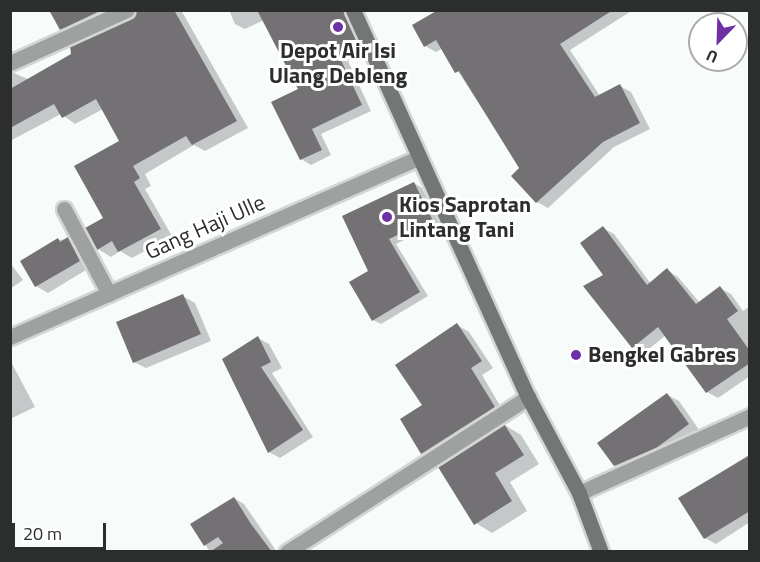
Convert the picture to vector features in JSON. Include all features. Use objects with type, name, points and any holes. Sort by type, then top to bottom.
[{"type":"street","points":[[10,63],[127,10]]},
{"type":"street","points":[[353,10],[417,158],[528,397],[579,493],[601,552]]},
{"type":"street","name":"Gang Haji Ulle","points":[[10,337],[417,158]]},
{"type":"street","points":[[64,209],[109,294]]},
{"type":"street","points":[[286,552],[528,397]]},
{"type":"street","points":[[579,493],[750,416]]},
{"type":"building","points":[[49,10],[102,10],[60,30]]},
{"type":"building","points":[[137,10],[174,10],[237,121],[192,145],[186,136],[133,166],[140,178],[134,182],[161,229],[118,252],[112,241],[97,250],[85,228],[103,218],[74,166],[119,141],[96,99],[62,118],[54,104],[10,128],[10,89],[71,54],[70,46],[131,19]]},
{"type":"building","points":[[257,10],[343,10],[359,46],[339,56],[362,105],[312,129],[322,150],[300,160],[271,102],[298,89]]},
{"type":"building","points":[[438,10],[613,10],[560,44],[595,97],[620,84],[640,123],[603,142],[536,203],[511,176],[519,168],[459,71],[455,73],[436,40],[424,47],[412,25]]},
{"type":"building","points":[[414,182],[432,219],[389,239],[420,292],[372,321],[349,282],[368,271],[342,216]]},
{"type":"building","points":[[603,226],[647,285],[667,268],[696,304],[720,286],[738,311],[727,319],[750,351],[750,363],[706,393],[658,327],[632,348],[583,286],[603,275],[580,243]]},
{"type":"building","points":[[68,237],[80,261],[35,287],[20,261],[58,238],[60,242]]},
{"type":"building","points":[[183,294],[201,334],[133,363],[116,322]]},
{"type":"building","points":[[457,323],[482,361],[471,368],[495,407],[421,454],[400,419],[422,405],[395,365]]},
{"type":"building","points":[[258,336],[271,362],[261,367],[303,430],[268,453],[222,359]]},
{"type":"building","points":[[667,393],[689,424],[656,448],[614,466],[597,443]]},
{"type":"building","points":[[504,424],[524,455],[495,473],[512,501],[474,525],[438,467]]},
{"type":"building","points":[[750,455],[750,511],[704,539],[678,498]]},
{"type":"building","points":[[234,497],[272,552],[210,552],[223,543],[218,537],[204,546],[190,524]]},
{"type":"place","name":"Depot Air Isi Ulang Debleng","points":[[338,27]]},
{"type":"place","name":"Kios Saprotan Lintang Tani","points":[[387,217]]},
{"type":"place","name":"Bengkel Gabres","points":[[576,355]]}]
